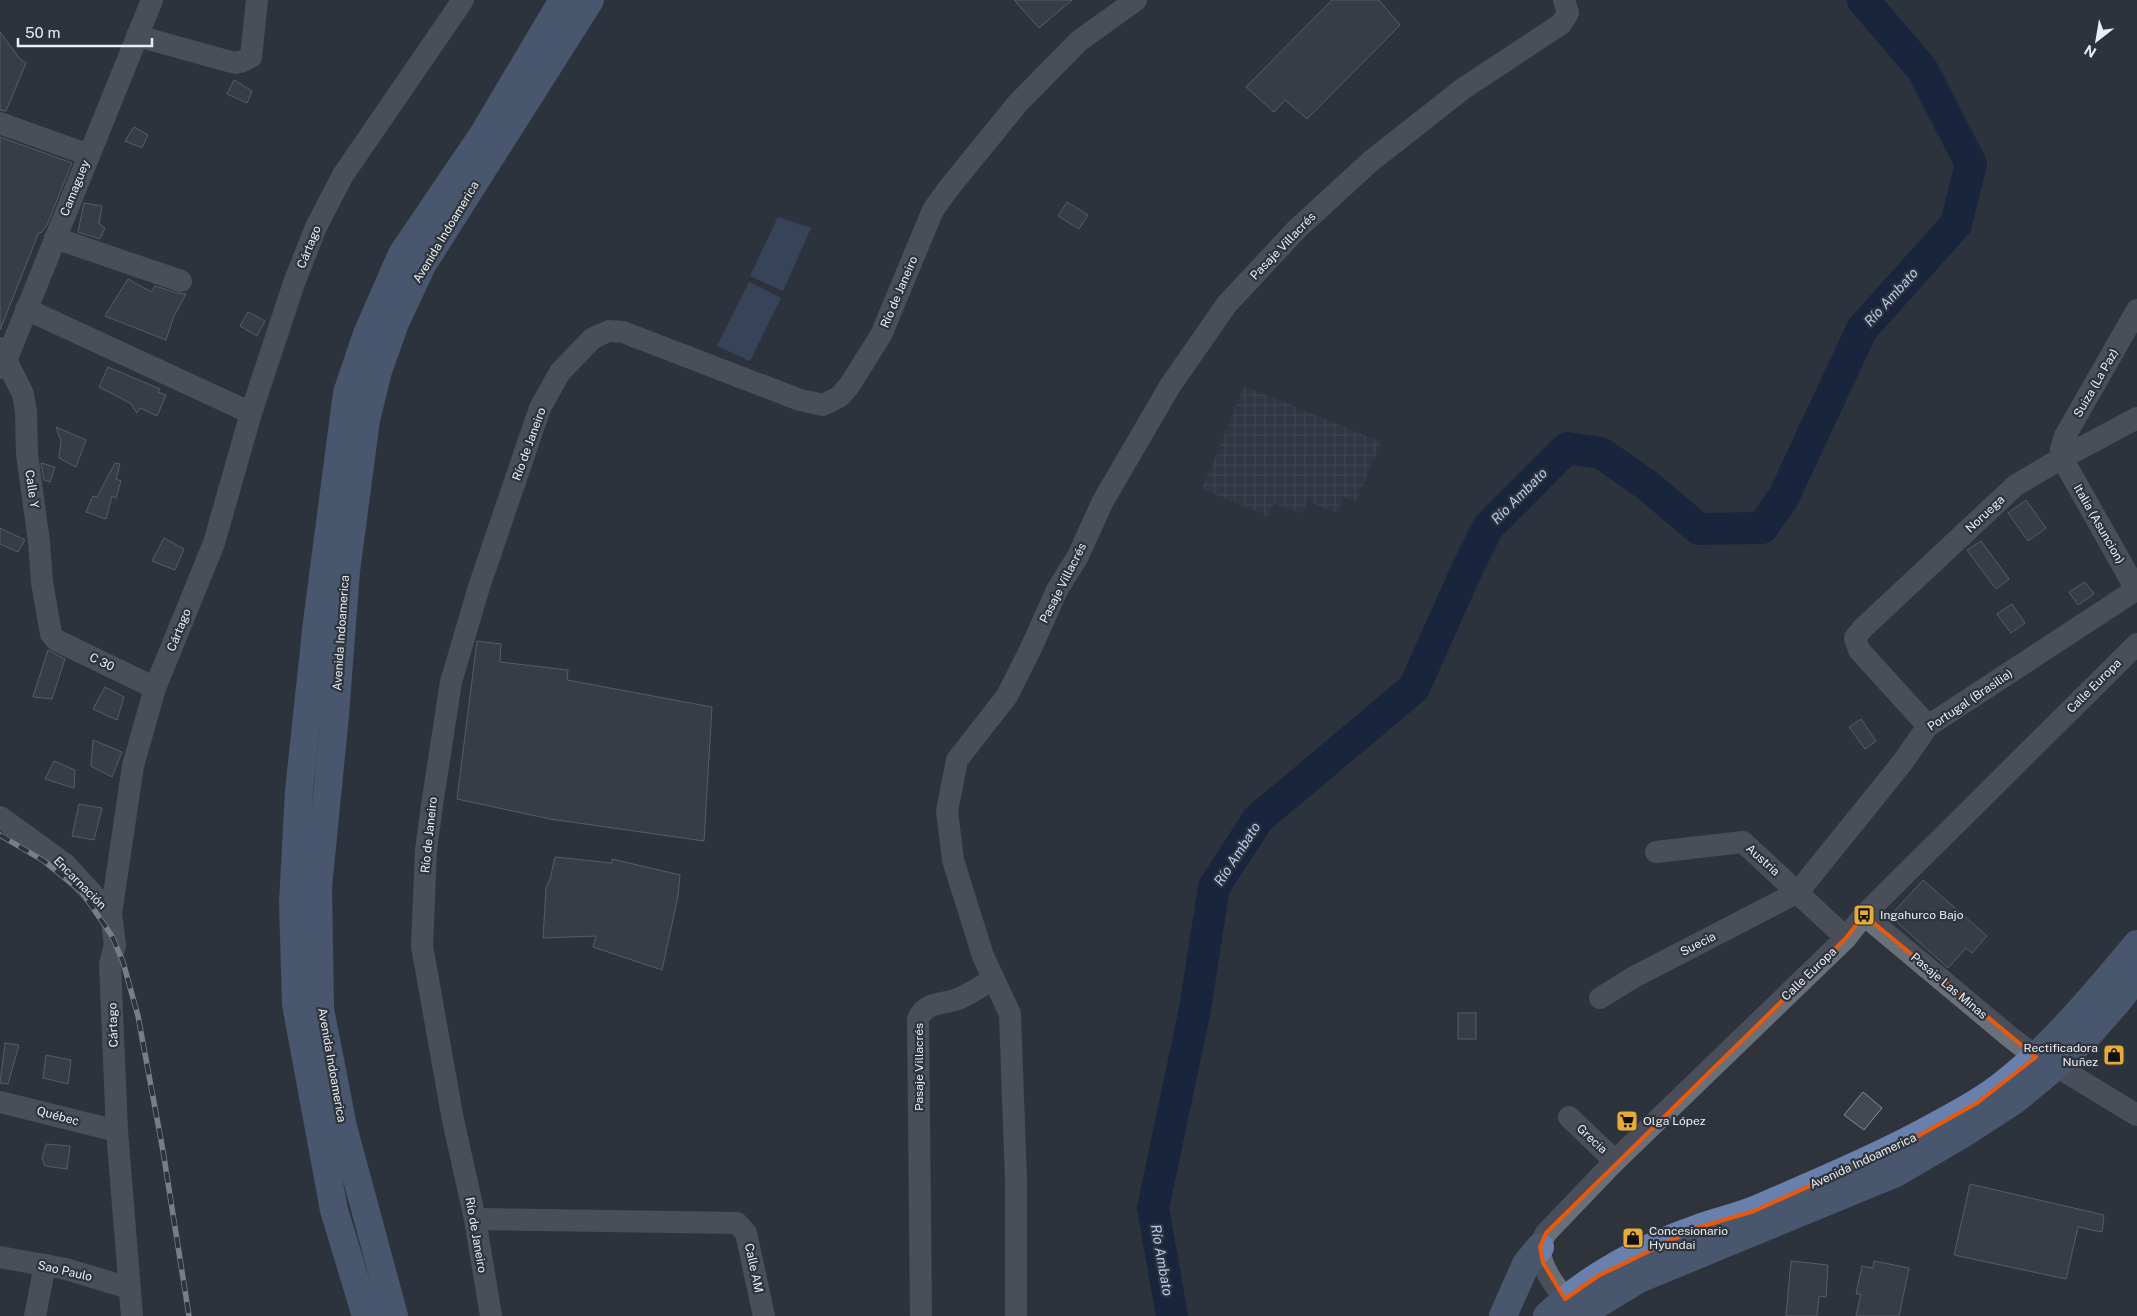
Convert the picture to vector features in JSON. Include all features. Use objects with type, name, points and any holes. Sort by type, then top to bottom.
[{"type":"main road","name":"Avenida Indoamerica","points":[[366,1316],[334,1210],[298,1013],[292,902],[299,791],[317,622],[347,393],[367,334],[402,254],[484,133],[563,0]]},
{"type":"main road","name":"Avenida Indoamerica","points":[[394,1316],[343,1128],[320,1009],[318,887],[335,715],[346,571],[366,420],[378,371],[395,323],[422,266],[590,0]]},
{"type":"main road","name":"Avenida Indoamerica","points":[[2046,1061],[2077,1016],[2137,944]]},
{"type":"main road","name":"Avenida Indoamerica","points":[[1568,1311],[1598,1276],[1632,1256],[1697,1228],[1754,1211],[1902,1145],[1977,1103],[2004,1084],[2089,1034],[2137,976]]},
{"type":"main road","points":[[1503,1316],[1526,1264],[1540,1247]]},
{"type":"street","name":"Camaguey","points":[[2,361],[26,309],[152,0]]},
{"type":"street","points":[[137,36],[235,63],[243,61],[251,57],[257,0]]},
{"type":"street","name":"Cártago","points":[[132,1316],[117,1131],[110,964],[116,945],[111,914],[133,766],[155,688],[214,543],[251,413],[294,283],[316,228],[343,175],[463,0]]},
{"type":"street","name":"Río de Janeiro","points":[[491,1316],[422,946],[426,850],[451,682],[479,587],[540,408],[560,372],[593,338],[609,331],[623,332],[800,400],[823,405],[839,397],[849,386],[881,335],[933,210],[948,189],[1018,103],[1079,41],[1136,0]]},
{"type":"street","name":"Pasaje Villacrés","points":[[921,1316],[918,1019],[922,1010],[931,1005],[957,1000],[993,979],[972,926],[953,860],[947,811],[957,760],[1006,696],[1032,646],[1056,590],[1078,556],[1103,501],[1170,386],[1227,304],[1297,230],[1370,162],[1464,88],[1561,24],[1568,14],[1564,0]]},
{"type":"street","points":[[0,123],[88,155]]},
{"type":"street","points":[[55,238],[180,281]]},
{"type":"street","points":[[26,309],[251,413]]},
{"type":"street","name":"Suiza (La Paz)","points":[[2062,458],[2061,448],[2065,436],[2137,310]]},
{"type":"street","name":"Calle Y","points":[[2,361],[23,394],[26,412],[27,454],[39,542],[42,582],[51,634]]},
{"type":"street","name":"Noruega","points":[[1928,726],[1859,650],[1855,638],[1862,629],[2016,485],[2137,418]]},
{"type":"street","name":"Italia (Asuncion)","points":[[2062,458],[2137,590]]},
{"type":"street","name":"Portugal (Brasilia)","points":[[1798,892],[1902,764],[1928,726],[2137,590]]},
{"type":"street","name":"C 30","points":[[51,634],[56,640],[155,688]]},
{"type":"street","name":"Calle Europa","points":[[1540,1247],[1546,1233],[1615,1161],[1846,938],[1864,915],[2137,644]]},
{"type":"street","name":"Encarnación","points":[[0,817],[65,864],[111,914]]},
{"type":"street","name":"Austria","points":[[1656,852],[1743,842],[1846,938]]},
{"type":"street","name":"Suecia","points":[[1600,998],[1634,977],[1798,892]]},
{"type":"street","name":"Pasaje Las Minas","points":[[1864,915],[2046,1061],[2137,1115]]},
{"type":"street","points":[[993,979],[1010,1014],[1016,1181],[1016,1316]]},
{"type":"street","name":"Québec","points":[[0,1102],[117,1131]]},
{"type":"street","name":"Grecia","points":[[1569,1117],[1615,1161]]},
{"type":"street","name":"Calle AM","points":[[474,1219],[736,1223],[746,1233],[764,1316]]},
{"type":"street","points":[[1540,1247],[1543,1263],[1568,1311]]},
{"type":"street","name":"Sao Paulo","points":[[0,1257],[66,1269],[129,1288]]},
{"type":"street","points":[[35,1316],[45,1265]]},
{"type":"highlighted area","points":[[1864,915],[2036,1057],[1977,1103],[1902,1145],[1754,1211],[1697,1228],[1598,1276],[1565,1299],[1543,1263],[1540,1247],[1546,1233],[1846,938]]},
{"type":"shaded area","points":[[778,217],[811,228],[783,291],[750,276]]},
{"type":"shaded area","points":[[749,282],[781,298],[750,361],[717,346]]},
{"type":"shaded area","points":[[1244,386],[1381,442],[1356,502],[1344,497],[1337,513],[1308,501],[1302,514],[1274,503],[1268,516],[1202,489]]},
{"type":"building","points":[[1014,0],[1072,0],[1039,28]]},
{"type":"building","points":[[1332,0],[1379,0],[1400,25],[1307,119],[1285,100],[1274,112],[1246,87]]},
{"type":"building","points":[[0,32],[20,59],[26,63],[6,111],[0,110]]},
{"type":"building","points":[[234,80],[252,91],[247,103],[227,94]]},
{"type":"building","points":[[134,127],[148,135],[142,148],[125,141]]},
{"type":"building","points":[[0,137],[72,163],[47,225],[41,233],[39,232],[0,330]]},
{"type":"building","points":[[1067,202],[1088,215],[1079,229],[1058,216]]},
{"type":"building","points":[[84,203],[102,206],[99,224],[105,228],[100,239],[78,232]]},
{"type":"building","points":[[128,279],[151,292],[155,286],[186,294],[174,316],[166,340],[105,316]]},
{"type":"building","points":[[248,312],[265,321],[257,336],[240,326]]},
{"type":"building","points":[[108,367],[160,389],[158,392],[166,395],[157,416],[140,408],[137,413],[130,403],[99,387]]},
{"type":"building","points":[[56,427],[86,440],[76,467],[59,458],[61,441]]},
{"type":"building","points":[[41,463],[55,467],[50,482],[44,480]]},
{"type":"building","points":[[115,463],[120,464],[116,479],[121,481],[116,498],[112,496],[106,519],[86,512],[93,496],[97,497]]},
{"type":"building","points":[[2026,500],[2046,528],[2028,541],[2008,513]]},
{"type":"building","points":[[0,528],[25,540],[18,552],[0,544]]},
{"type":"building","points":[[164,538],[184,549],[175,570],[152,561]]},
{"type":"building","points":[[1981,541],[2009,579],[1996,589],[1967,550]]},
{"type":"building","points":[[2085,582],[2094,594],[2078,605],[2069,592]]},
{"type":"building","points":[[2012,604],[2025,623],[2011,633],[1997,614]]},
{"type":"building","points":[[477,641],[501,644],[500,662],[568,670],[567,680],[712,707],[704,841],[550,819],[457,799]]},
{"type":"building","points":[[48,650],[65,659],[52,699],[33,697]]},
{"type":"building","points":[[105,687],[124,697],[117,720],[93,709]]},
{"type":"building","points":[[1861,719],[1876,741],[1865,749],[1849,727]]},
{"type":"building","points":[[93,740],[122,752],[112,777],[91,766]]},
{"type":"building","points":[[54,761],[75,770],[74,788],[45,779]]},
{"type":"building","points":[[79,804],[102,808],[94,840],[72,836]]},
{"type":"building","points":[[555,857],[612,863],[612,859],[680,875],[678,896],[662,970],[593,947],[596,936],[543,938],[546,888]]},
{"type":"building","points":[[1923,880],[1987,936],[1972,953],[1966,948],[1948,968],[1890,916]]},
{"type":"building","points":[[1458,1013],[1476,1013],[1476,1039],[1458,1039]]},
{"type":"building","points":[[5,1043],[19,1045],[8,1084],[0,1083]]},
{"type":"building","points":[[46,1055],[71,1060],[68,1084],[43,1078]]},
{"type":"building","points":[[1863,1092],[1882,1108],[1864,1130],[1844,1115]]},
{"type":"building","points":[[46,1144],[70,1146],[67,1169],[45,1166],[42,1158]]},
{"type":"building","points":[[1970,1184],[2104,1215],[2102,1232],[2078,1227],[2066,1279],[1954,1255]]},
{"type":"building","points":[[1791,1261],[1828,1265],[1826,1297],[1819,1296],[1817,1316],[1786,1316]]},
{"type":"building","points":[[1874,1261],[1909,1268],[1899,1316],[1856,1316],[1861,1294],[1856,1294],[1862,1266],[1873,1268]]},
{"type":"waterway","name":"Río Ambato","points":[[1172,1316],[1153,1208],[1195,1009],[1214,887],[1258,819],[1414,688],[1488,527],[1567,448],[1601,453],[1648,486],[1699,529],[1762,528],[1783,498],[1862,329],[1956,224],[1971,164],[1922,69],[1863,0]]},
{"type":"railway","points":[[0,835],[44,861],[82,892],[112,936],[123,962],[138,1016],[163,1151],[189,1316]]},
{"type":"place","name":"Ingahurco Bajo","points":[[1864,915]]},
{"type":"place","name":"Rectificadora Nuñez","points":[[2114,1055]]},
{"type":"place","name":"Olga López","points":[[1627,1121]]},
{"type":"place","name":"Concesionario Hyundai","points":[[1633,1238]]}]
